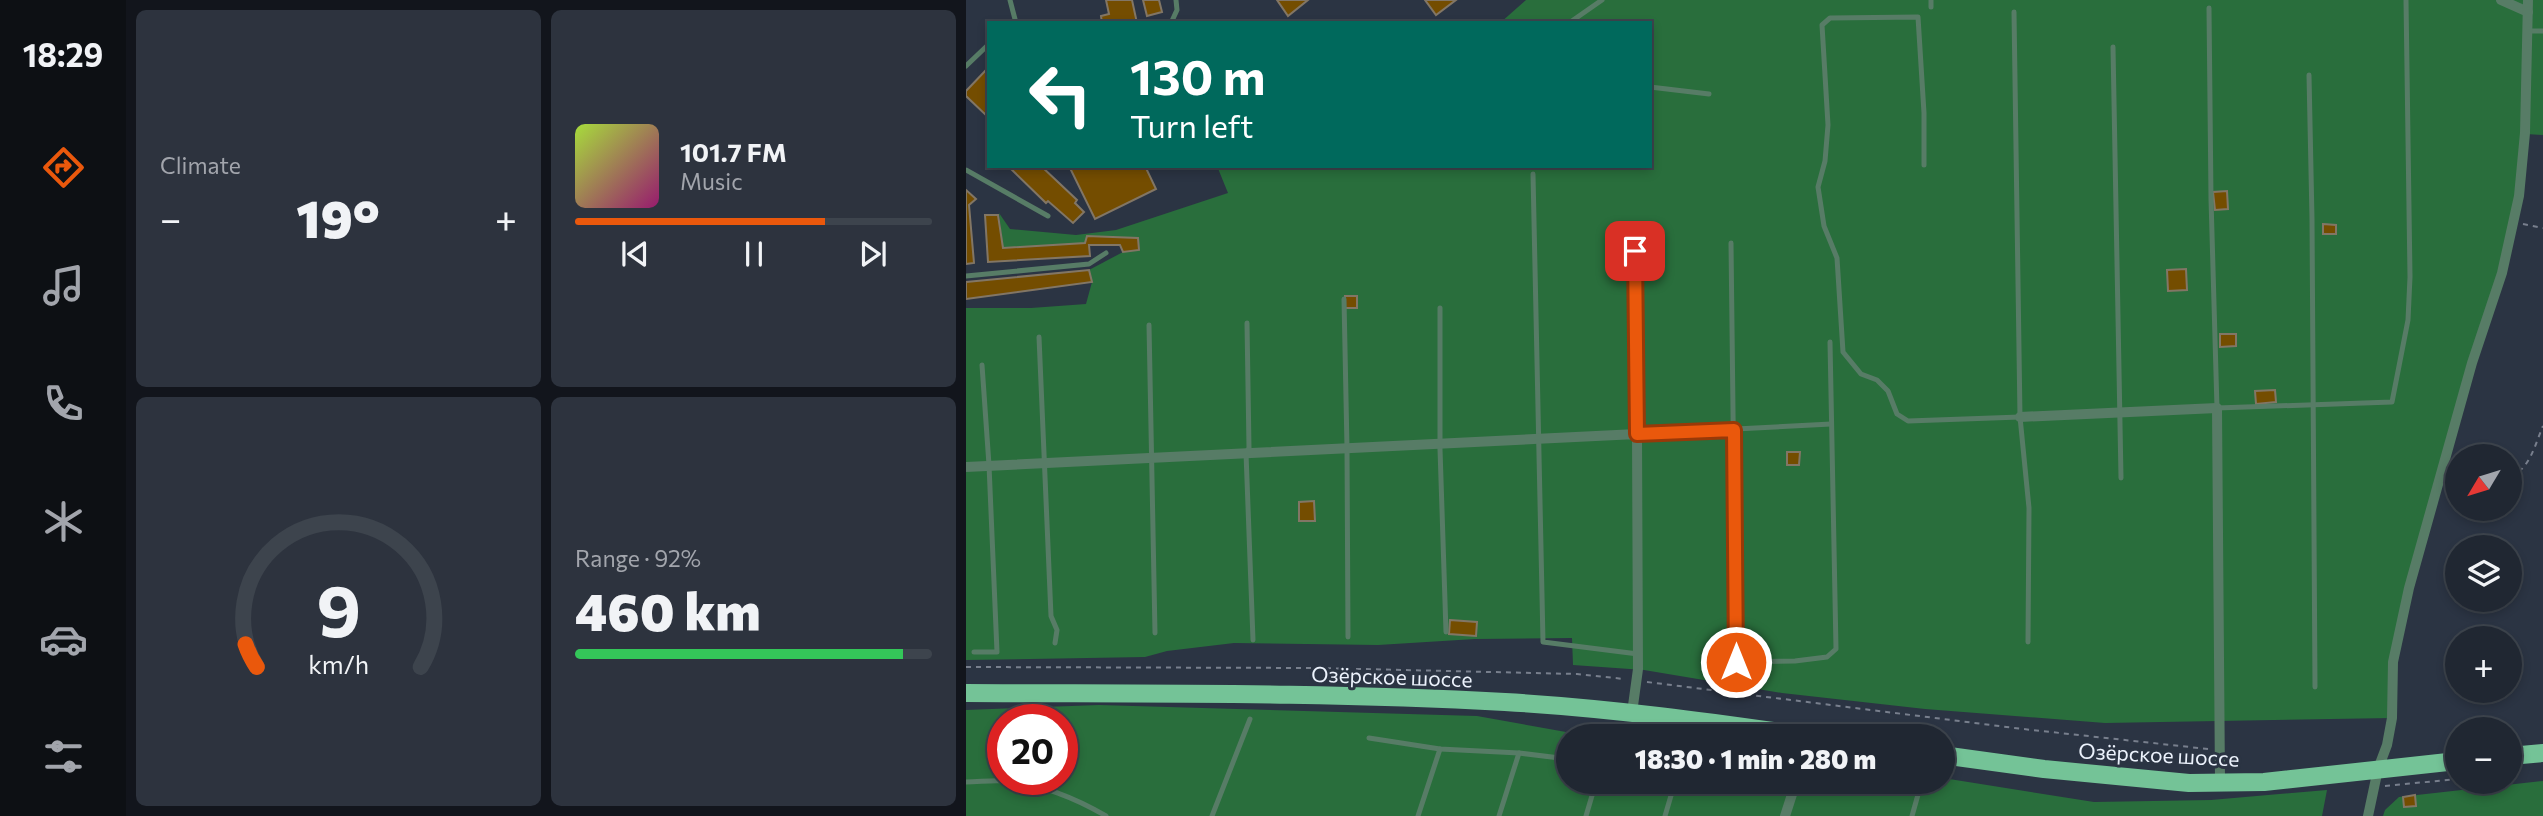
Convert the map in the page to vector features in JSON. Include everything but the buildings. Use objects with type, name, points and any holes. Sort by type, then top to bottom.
[{"type":"main road","name":"Озёрское шоссе","points":[[966,693],[1295,695],[1505,702],[1632,713],[1716,724]]},
{"type":"main road","points":[[2522,755],[2543,752]]},
{"type":"main road","name":"Озёрское шоссе","points":[[1955,757],[2154,780],[2220,782],[2264,782],[2445,762]]},
{"type":"street","points":[[2368,816],[2378,769],[2388,745],[2392,718],[2393,662],[2409,588],[2472,363],[2502,273],[2519,196],[2525,134],[2528,6],[2501,0]]},
{"type":"street","points":[[2021,417],[2217,408],[2220,782]]},
{"type":"street","points":[[966,467],[1637,434],[1638,654],[1632,713]]},
{"type":"street","points":[[1785,816],[1792,794]]},
{"type":"lane","points":[[1010,0],[1015,21]]},
{"type":"lane","points":[[1172,21],[1177,10],[1176,0]]},
{"type":"lane","points":[[1572,21],[1602,0]]},
{"type":"lane","points":[[2209,8],[2217,408],[2392,402],[2408,320],[2410,277],[2406,0]]},
{"type":"lane","points":[[2014,12],[2021,417],[2029,508],[2028,642]]},
{"type":"lane","points":[[1924,165],[1924,113],[1918,17],[1830,18],[1822,24],[1828,125],[1825,161],[1818,187],[1824,226],[1837,258],[1843,352],[1861,374],[1877,380],[1888,391],[1897,414],[1908,421],[2021,417]]},
{"type":"lane","points":[[2527,31],[2543,32]]},
{"type":"lane","points":[[966,66],[987,46]]},
{"type":"lane","points":[[2113,47],[2121,478]]},
{"type":"lane","points":[[2309,75],[2315,687]]},
{"type":"lane","points":[[1652,87],[1709,94]]},
{"type":"lane","points":[[966,170],[1048,216]]},
{"type":"lane","points":[[1533,174],[1543,642],[1638,654]]},
{"type":"lane","points":[[1635,225],[1637,434],[1831,424]]},
{"type":"lane","points":[[1731,243],[1736,662],[1795,661],[1827,657],[1836,649],[1830,341]]},
{"type":"lane","points":[[966,275],[1089,264],[1106,253]]},
{"type":"lane","points":[[1343,299],[1348,637]]},
{"type":"lane","points":[[1440,308],[1446,632]]},
{"type":"lane","points":[[1247,323],[1249,448],[1246,453],[1253,640]]},
{"type":"lane","points":[[1149,325],[1155,633]]},
{"type":"lane","points":[[1039,337],[1051,616],[1057,630],[1055,643]]},
{"type":"lane","points":[[974,652],[997,652],[982,365]]},
{"type":"lane","points":[[1212,816],[1250,719]]},
{"type":"lane","points":[[1369,738],[1440,749],[1556,758]]},
{"type":"lane","points":[[1418,816],[1440,749]]},
{"type":"lane","points":[[1499,816],[1519,753]]},
{"type":"lane","points":[[966,782],[1006,781],[1035,787],[1084,803],[1107,816]]},
{"type":"lane","points":[[1586,816],[1592,794]]},
{"type":"lane","points":[[1665,816],[1671,794]]},
{"type":"lane","points":[[1912,816],[1918,794]]},
{"type":"path","points":[[2513,222],[2543,228]]},
{"type":"path","points":[[2522,469],[2543,426]]},
{"type":"path","points":[[966,667],[1331,668],[1577,674],[2023,729],[2220,750]]},
{"type":"path","points":[[2374,788],[2445,780]]},
{"type":"green space","points":[[1526,0],[2543,0],[2543,135],[2526,134],[2519,196],[2452,444],[2445,444],[2445,470],[2393,662],[2392,718],[2105,723],[1925,709],[1782,693],[1644,670],[1573,665],[1572,638],[1475,639],[1378,645],[1234,643],[1167,651],[1145,657],[966,660],[966,308],[1031,308],[1086,304],[1092,282],[1089,270],[1123,252],[1139,250],[1137,238],[1087,236],[1085,243],[1003,248],[999,213],[1010,229],[1076,235],[1116,230],[1228,193],[1218,168],[1652,168],[1652,21],[1502,21]]},
{"type":"green space","points":[[1099,705],[1477,716],[1556,730],[1556,794],[1955,794],[1955,780],[2094,802],[2211,800],[2327,790],[2322,816],[966,816],[966,710],[987,709],[987,795],[1078,795],[1078,706]]},
{"type":"green space","points":[[2543,781],[2543,816],[2383,816],[2385,810],[2399,797],[2445,792],[2445,794],[2522,794],[2522,783]]},
{"type":"route","points":[[1635,251],[1637,434],[1734,430],[1736,662]]}]
